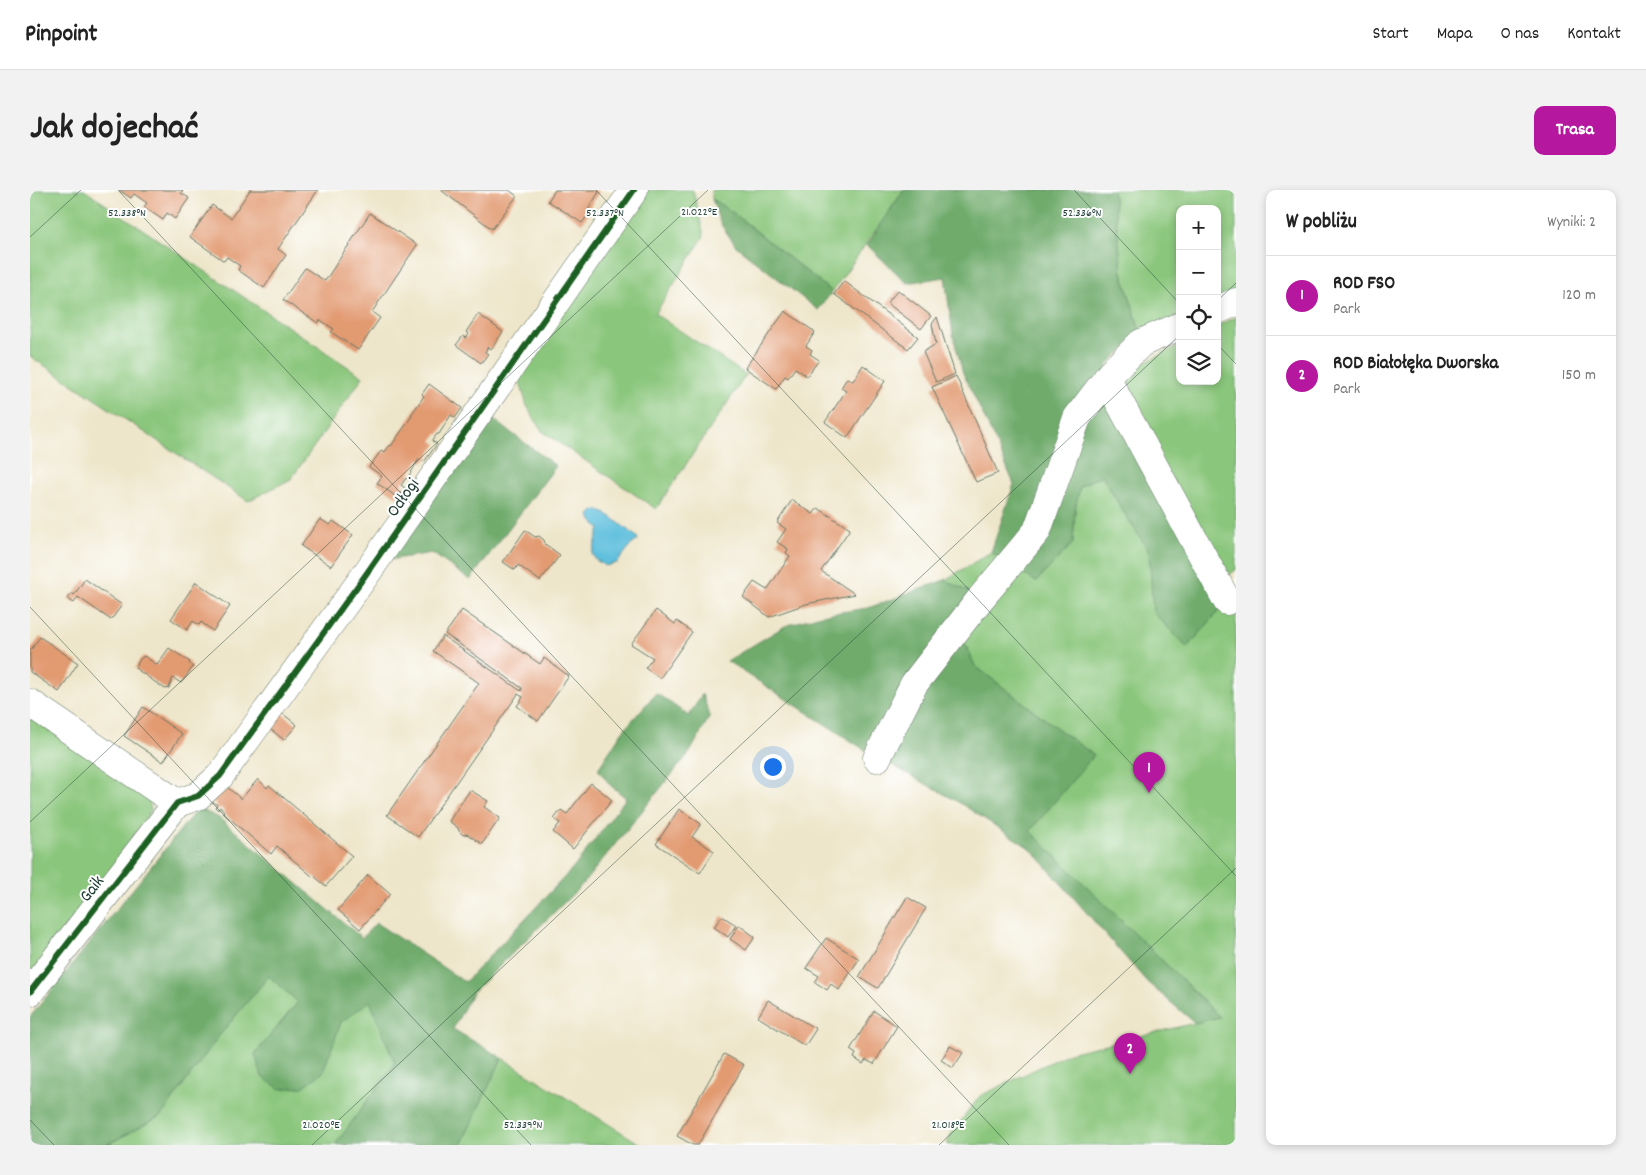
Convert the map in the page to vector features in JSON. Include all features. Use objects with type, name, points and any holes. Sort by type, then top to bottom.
[{"type":"street","name":"Odłogi","points":[[177,802],[198,796],[220,776],[391,540],[634,190]]},
{"type":"street","points":[[1221,308],[1236,302]]},
{"type":"street","points":[[878,758],[914,684],[981,598],[1037,531],[1077,418],[1107,379],[1141,343],[1176,328]]},
{"type":"street","points":[[1107,379],[1227,601]]},
{"type":"street","points":[[30,703],[177,802]]},
{"type":"street","name":"Gaik","points":[[30,992],[177,802]]},
{"type":"green space","points":[[30,190],[84,190],[363,377],[291,479],[248,501],[30,356]]},
{"type":"green space","points":[[645,190],[693,190],[704,236],[655,314],[746,375],[656,509],[542,431],[527,406],[517,371]]},
{"type":"green space","points":[[711,190],[904,190],[832,292],[736,215],[712,199]]},
{"type":"green space","points":[[904,190],[1113,190],[1122,272],[1141,334],[1107,365],[1234,593],[1187,648],[1153,612],[1149,551],[1102,475],[1080,486],[1075,509],[1073,543],[1036,582],[991,552],[1014,484],[963,373],[953,335],[945,277],[907,283],[867,245]]},
{"type":"green space","points":[[1113,190],[1236,190],[1236,292],[1221,298],[1221,205],[1176,205],[1176,318],[1141,334],[1122,272]]},
{"type":"green space","points":[[712,199],[736,215],[832,292],[818,310],[736,246],[720,223]]},
{"type":"green space","points":[[1236,317],[1236,570],[1225,577],[1113,378],[1176,347],[1176,385],[1221,385],[1221,324]]},
{"type":"green space","points":[[486,414],[556,466],[470,580],[432,553],[388,560]]},
{"type":"green space","points":[[1102,475],[1149,551],[1188,647],[1234,593],[1236,596],[1236,1145],[947,1145],[951,1134],[980,1096],[1069,1053],[1220,1017],[1029,831],[1094,755],[975,666],[962,637],[995,605],[945,580],[991,552],[1036,581],[1073,543],[1075,509],[1080,486]]},
{"type":"green space","points":[[945,580],[995,605],[962,637],[975,666],[1094,755],[1030,831],[1220,1017],[1195,1023],[1147,982],[1031,849],[960,803],[862,748],[727,661],[785,626],[821,615],[868,608]]},
{"type":"green space","points":[[656,693],[689,716],[702,694],[710,716],[690,752],[582,885],[472,993],[453,1029],[502,1058],[461,1145],[335,1145],[395,1063],[370,1001],[341,1022],[323,1072],[303,1087],[280,1089],[262,1077],[255,1054],[298,1002],[269,976],[218,1037],[161,1116],[106,1145],[30,1145],[30,1017],[198,808],[219,818],[362,938],[376,923],[465,982],[575,866],[626,798],[610,785],[598,769],[622,732]]},
{"type":"green space","points":[[30,715],[149,798],[151,810],[106,878],[30,977]]},
{"type":"green space","points":[[269,976],[298,1002],[255,1054],[322,1072],[341,1022],[370,1000],[395,1063],[335,1145],[107,1145],[161,1116],[218,1037]]},
{"type":"green space","points":[[502,1058],[642,1145],[461,1145]]},
{"type":"water","points":[[598,510],[610,516],[637,537],[638,540],[631,545],[617,563],[605,566],[596,560],[592,554],[600,528],[592,521],[590,515]]},
{"type":"building","points":[[119,190],[183,190],[181,193],[189,198],[175,219],[167,213],[163,220],[144,207],[147,203],[134,194],[131,198]]},
{"type":"building","points":[[250,190],[318,190],[278,249],[286,255],[264,288],[238,270],[240,266],[227,257],[224,261],[190,237],[212,205],[231,218]]},
{"type":"building","points":[[441,190],[509,190],[517,196],[492,229]]},
{"type":"building","points":[[555,190],[596,190],[599,192],[588,210],[590,212],[582,223],[548,201]]},
{"type":"building","points":[[370,213],[417,245],[372,312],[380,318],[358,350],[331,332],[334,329],[320,320],[318,323],[283,300],[305,268],[325,281]]},
{"type":"building","points":[[844,281],[918,337],[908,349],[834,294]]},
{"type":"building","points":[[898,290],[931,316],[921,329],[887,303]]},
{"type":"building","points":[[785,311],[815,332],[806,346],[812,350],[810,354],[819,360],[807,376],[795,368],[788,378],[785,376],[776,389],[745,368]]},
{"type":"building","points":[[478,314],[503,332],[491,349],[488,347],[485,352],[488,354],[481,363],[456,345],[463,336],[466,338],[469,334],[466,332]]},
{"type":"building","points":[[937,317],[955,374],[936,382],[923,352],[936,344],[932,324]]},
{"type":"building","points":[[863,365],[885,381],[847,438],[825,422],[846,391],[841,388],[847,378],[853,381]]},
{"type":"building","points":[[956,376],[998,473],[976,482],[932,387]]},
{"type":"building","points":[[429,384],[462,408],[455,418],[451,415],[439,434],[432,441],[437,444],[424,462],[419,459],[407,479],[401,485],[405,488],[398,498],[377,483],[382,476],[369,467],[381,451],[384,453],[391,446],[412,416]]},
{"type":"building","points":[[792,500],[813,514],[818,508],[850,529],[821,571],[855,594],[806,604],[769,617],[743,597],[754,582],[767,590],[790,556],[786,553],[788,549],[777,542],[786,529],[777,523]]},
{"type":"building","points":[[320,519],[330,525],[333,521],[353,535],[331,566],[301,546]]},
{"type":"building","points":[[525,530],[535,537],[539,536],[544,540],[545,544],[560,555],[540,581],[518,565],[515,570],[503,562]]},
{"type":"building","points":[[85,579],[122,605],[111,620],[78,597],[74,603],[68,599],[72,593],[74,595]]},
{"type":"building","points":[[196,582],[230,606],[213,631],[201,622],[199,625],[193,621],[187,630],[171,619]]},
{"type":"building","points":[[462,610],[540,664],[544,658],[569,676],[538,721],[517,706],[523,697],[518,694],[418,837],[387,815],[479,683],[433,651],[443,636],[521,691],[522,688],[445,634]]},
{"type":"building","points":[[656,610],[675,624],[677,621],[692,632],[660,678],[645,668],[653,658],[631,644]]},
{"type":"building","points":[[40,637],[78,663],[59,692],[30,672],[30,651]]},
{"type":"building","points":[[169,648],[190,662],[193,667],[181,683],[173,678],[169,688],[165,689],[135,668],[144,656],[157,665]]},
{"type":"building","points":[[143,707],[182,734],[163,762],[124,736]]},
{"type":"building","points":[[278,710],[297,725],[284,740],[269,728]]},
{"type":"building","points":[[258,779],[267,788],[269,785],[352,856],[326,886],[277,846],[271,854],[223,813],[224,811],[220,807],[218,810],[215,807],[217,805],[212,801],[226,786],[241,799]]},
{"type":"building","points":[[591,783],[612,800],[573,849],[553,832],[560,823],[554,819],[561,810],[567,814]]},
{"type":"building","points":[[470,790],[488,801],[484,807],[500,818],[482,844],[467,834],[463,835],[449,821]]},
{"type":"building","points":[[679,809],[701,824],[692,837],[714,851],[700,873],[656,844]]},
{"type":"building","points":[[368,875],[390,894],[360,929],[338,910]]},
{"type":"building","points":[[907,897],[926,908],[878,988],[859,977]]},
{"type":"building","points":[[722,916],[736,925],[728,937],[714,927]]},
{"type":"building","points":[[739,925],[755,937],[746,950],[730,939]]},
{"type":"building","points":[[826,938],[859,959],[839,990],[831,984],[827,990],[815,982],[819,976],[806,968]]},
{"type":"building","points":[[768,1000],[816,1029],[805,1046],[758,1017]]},
{"type":"building","points":[[874,1011],[897,1026],[874,1064],[866,1060],[863,1064],[854,1058],[856,1054],[850,1050]]},
{"type":"building","points":[[950,1046],[963,1053],[953,1068],[941,1060]]},
{"type":"building","points":[[724,1054],[744,1065],[698,1145],[693,1145],[677,1136]]},
{"type":"cycle path","points":[[30,992],[177,803],[198,796],[220,776],[364,577],[634,190]]},
{"type":"place","name":"ROD FSO","points":[[1149,793]]},
{"type":"place","name":"ROD Białołęka Dworska","points":[[1130,1074]]}]
